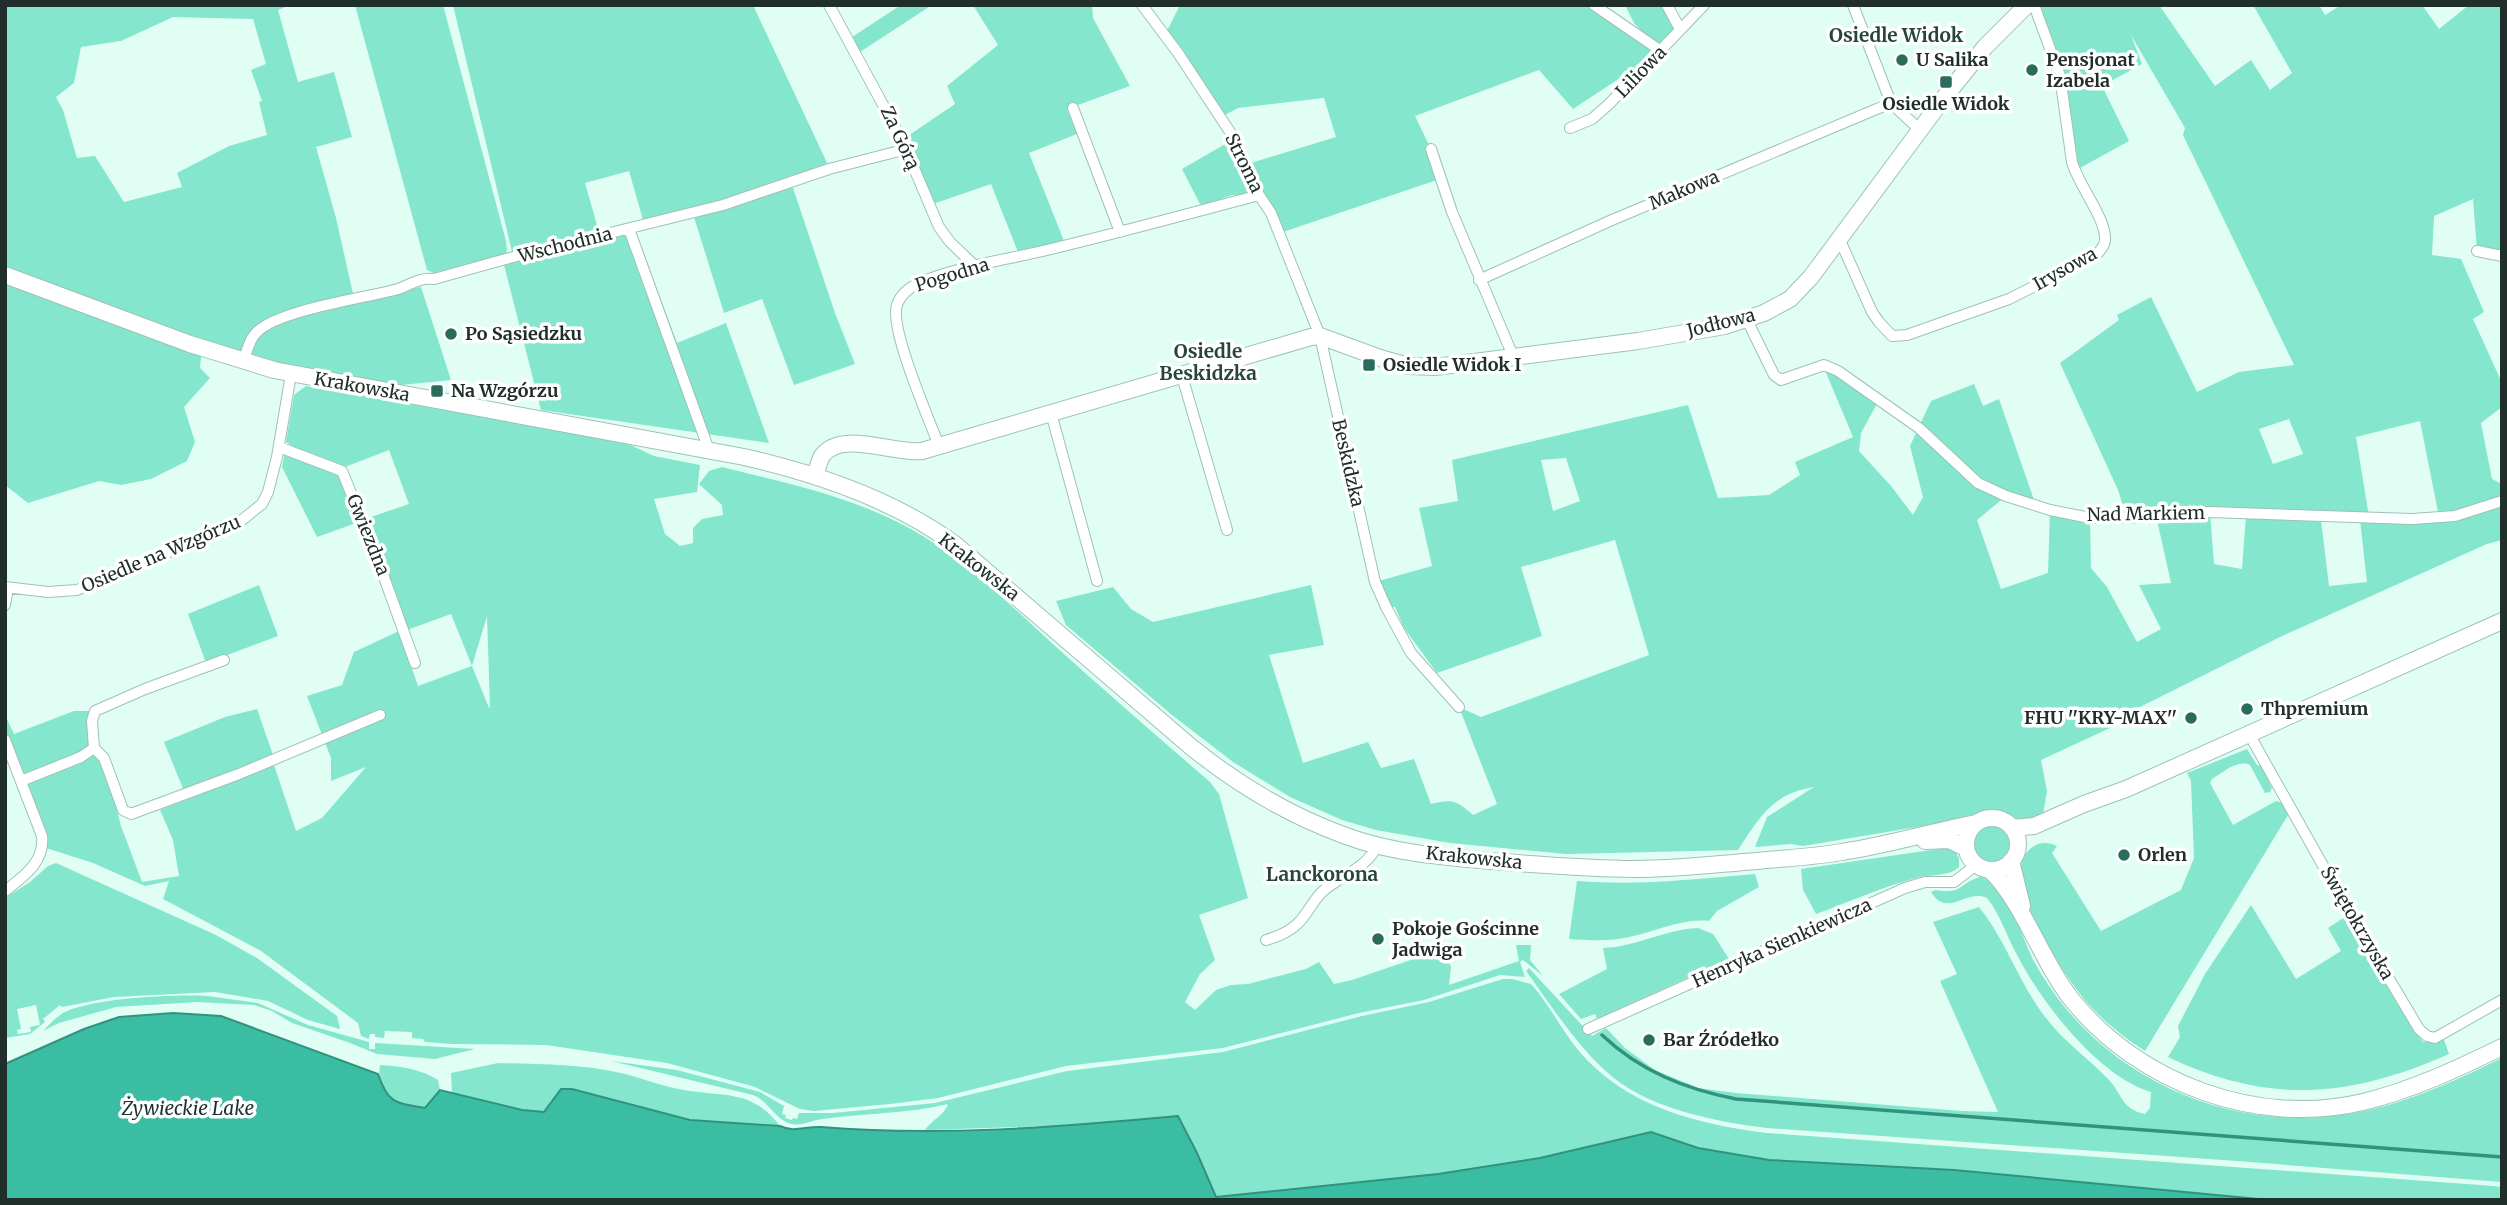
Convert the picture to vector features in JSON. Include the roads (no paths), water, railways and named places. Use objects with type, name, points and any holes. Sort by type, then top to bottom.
[{"type":"main road","name":"Jodłowa","points":[[1320,336],[1380,358],[1421,368],[1638,341],[1747,320],[1790,299],[1811,277],[1943,99],[1985,47],[2027,5]]},
{"type":"main road","name":"Krakowska","points":[[5,275],[243,362],[291,374],[771,463],[815,476],[884,504],[943,536],[1001,582],[1191,746],[1239,783],[1311,823],[1348,837],[1377,845],[1476,859],[1566,867],[1639,869],[1807,857],[1909,840],[1976,823]]},
{"type":"main road","points":[[815,476],[823,455],[839,445],[854,442],[912,452],[939,446],[1320,336]]},
{"type":"main road","points":[[2012,828],[2034,827],[2084,804],[2126,789],[2502,621]]},
{"type":"main road","points":[[1983,867],[2002,868],[2015,854],[2088,814],[2126,789]]},
{"type":"main road","points":[[2025,920],[2015,854],[2016,835],[2012,828],[1997,818],[1976,823],[1968,834],[1966,848],[2000,881],[2025,920],[2060,985],[2082,1013],[2108,1037],[2157,1071],[2196,1089],[2230,1100],[2295,1108],[2333,1107],[2362,1102],[2421,1083],[2502,1047]]},
{"type":"main road","name":"Krakowska","points":[[1909,840],[1949,841],[1966,848]]},
{"type":"street","name":"Za Górą","points":[[829,5],[883,100],[907,149],[939,227],[975,266]]},
{"type":"street","name":"Stroma","points":[[1142,5],[1178,53],[1230,132],[1259,195],[1276,223],[1320,336]]},
{"type":"street","points":[[1594,5],[1661,51]]},
{"type":"street","points":[[1667,5],[1680,29]]},
{"type":"street","name":"Liliowa","points":[[1570,128],[1592,119],[1703,5]]},
{"type":"street","points":[[1853,5],[1891,103],[1921,131]]},
{"type":"street","name":"Irysowa","points":[[1839,238],[1872,312],[1892,336],[1907,335],[2008,299],[2096,255],[2102,248],[2104,235],[2099,218],[2078,180],[2072,162],[2060,76],[2034,5]]},
{"type":"street","name":"Makowa","points":[[1479,280],[1612,220],[1891,103]]},
{"type":"street","points":[[1073,108],[1120,232]]},
{"type":"street","name":"Wschodnia","points":[[243,362],[250,342],[257,332],[277,320],[400,288],[425,278],[434,279],[723,205],[829,169],[907,149]]},
{"type":"street","points":[[1432,149],[1452,212],[1513,356]]},
{"type":"street","name":"Pogodna","points":[[939,446],[899,338],[896,306],[908,289],[975,266],[1120,232],[1259,195]]},
{"type":"street","points":[[629,229],[709,450]]},
{"type":"street","points":[[2477,251],[2502,256]]},
{"type":"street","name":"Nad Markiem","points":[[1747,320],[1774,375],[1781,380],[1824,365],[1838,371],[1919,428],[1978,483],[2006,496],[2050,510],[2090,518],[2155,517],[2210,512],[2412,519],[2455,516],[2502,501]]},
{"type":"street","name":"Beskidzka","points":[[1320,336],[1375,582],[1385,607],[1411,653],[1459,708]]},
{"type":"street","name":"Osiedle na Wzgórzu","points":[[7,587],[48,592],[77,590],[237,524],[262,504],[268,492],[279,447],[291,374]]},
{"type":"street","points":[[1182,376],[1227,530]]},
{"type":"street","points":[[1051,413],[1097,581]]},
{"type":"street","name":"Gwiezdna","points":[[279,447],[342,471],[415,663]]},
{"type":"street","points":[[5,605],[7,587]]},
{"type":"street","points":[[224,660],[95,711],[92,721],[94,748],[104,758],[123,810],[131,814],[239,774],[380,715]]},
{"type":"street","name":"Świętokrzyska","points":[[2249,734],[2419,1029],[2427,1036],[2435,1038],[2502,1000]]},
{"type":"street","points":[[5,740],[42,836],[43,847],[32,870],[8,885]]},
{"type":"street","points":[[21,781],[80,757],[94,748]]},
{"type":"street","points":[[1266,940],[1280,936],[1298,924],[1319,895],[1367,860],[1377,845]]},
{"type":"street","name":"Henryka Sienkiewicza","points":[[1588,1029],[1905,888],[1925,882],[1957,881],[1983,867]]},
{"type":"water","name":"Żywieckie Lake","points":[[173,1013],[221,1016],[378,1074],[385,1091],[394,1100],[425,1108],[440,1090],[522,1110],[544,1112],[561,1089],[572,1089],[690,1120],[790,1129],[816,1127],[955,1131],[1178,1116],[1216,1197],[1438,1174],[1540,1158],[1651,1132],[1698,1148],[1769,1160],[1954,1170],[2269,1200],[5,1200],[5,1064],[84,1029],[119,1017]]},
{"type":"waterway","points":[[1602,1035],[1632,1059],[1664,1077],[1699,1090],[1736,1099],[2502,1157]]},
{"type":"place","name":"U Salika","points":[[1902,60]]},
{"type":"place","name":"Pensjonat Izabela","points":[[2032,70]]},
{"type":"place","name":"Osiedle Widok","points":[[1946,82]]},
{"type":"place","name":"Po Sąsiedzku","points":[[451,334]]},
{"type":"place","name":"Osiedle Widok I","points":[[1369,365]]},
{"type":"place","name":"Na Wzgórzu","points":[[437,391]]},
{"type":"place","name":"Thpremium","points":[[2247,709]]},
{"type":"place","name":"FHU ''KRY-MAX''","points":[[2191,718]]},
{"type":"place","name":"Orlen","points":[[2124,855]]},
{"type":"place","name":"Pokoje Gościnne Jadwiga","points":[[1378,939]]},
{"type":"place","name":"Bar Źródełko","points":[[1649,1040]]},
{"type":"district","name":"Osiedle Widok","points":[[1896,35]]},
{"type":"district","name":"Osiedle Beskidzka","points":[[1208,362]]},
{"type":"district","name":"Lanckorona","points":[[1322,874]]}]
